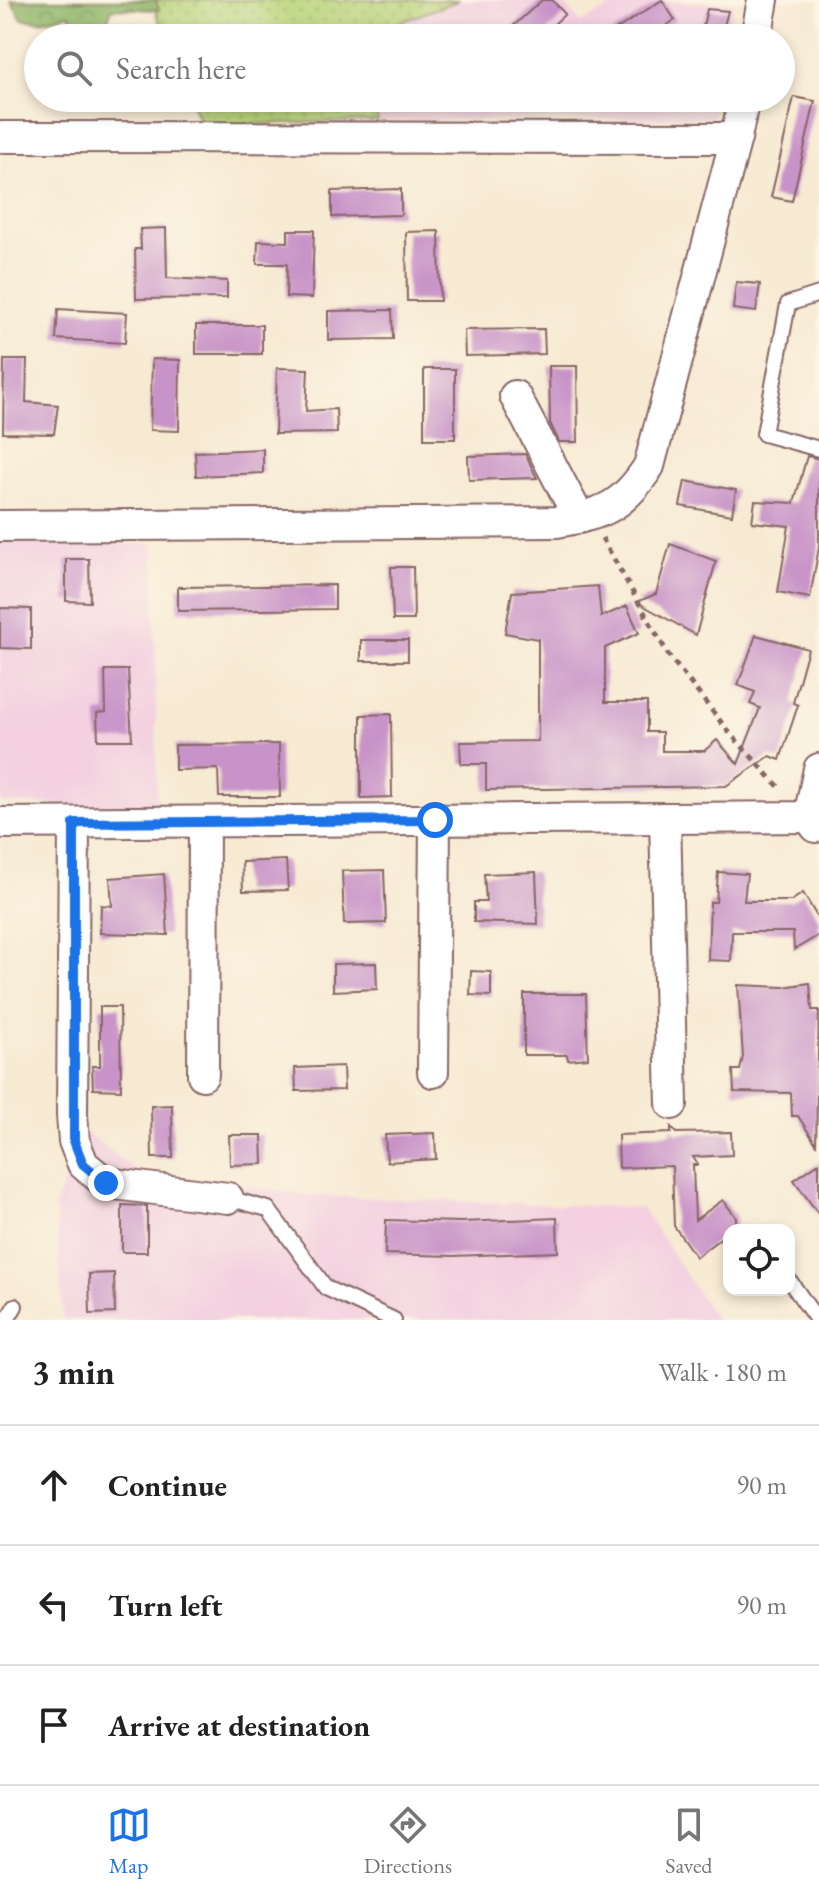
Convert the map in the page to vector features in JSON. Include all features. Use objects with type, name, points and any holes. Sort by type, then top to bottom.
[{"type":"street","points":[[759,24],[763,0]]},
{"type":"street","points":[[0,526],[557,522],[613,507],[635,488],[649,466],[741,112]]},
{"type":"street","points":[[0,137],[736,138]]},
{"type":"street","points":[[515,396],[584,517]]},
{"type":"street","points":[[0,823],[665,818],[816,821],[819,769]]},
{"type":"street","points":[[665,818],[672,1104]]},
{"type":"street","points":[[433,1072],[435,820]]},
{"type":"street","points":[[203,1075],[204,822]]},
{"type":"street","points":[[74,823],[72,1115],[74,1141],[83,1164],[106,1183],[228,1198]]},
{"type":"lane","points":[[819,294],[788,304],[764,434],[819,449]]},
{"type":"lane","points":[[228,1198],[268,1209],[326,1288],[394,1320]]},
{"type":"lane","points":[[795,1289],[817,1320]]},
{"type":"lane","points":[[7,1320],[15,1306]]},
{"type":"path","points":[[584,517],[669,656],[728,731],[816,821]]},
{"type":"shaded area","points":[[459,0],[561,0],[581,23],[624,0],[734,4],[730,24],[395,24]]},
{"type":"shaded area","points":[[376,112],[714,112],[713,118],[378,121]]},
{"type":"shaded area","points":[[0,542],[154,544],[157,807],[0,803]]},
{"type":"shaded area","points":[[87,1133],[136,1171],[313,1196],[642,1208],[716,1320],[63,1320],[55,1204]]},
{"type":"green space","points":[[11,0],[156,0],[159,10],[112,8],[106,24],[71,24],[70,14],[40,21],[22,19]]},
{"type":"green space","points":[[151,0],[459,0],[395,24],[160,24]]},
{"type":"green space","points":[[196,112],[376,112],[378,121],[201,125]]},
{"type":"building","points":[[542,0],[552,0],[565,14],[554,24],[515,24]]},
{"type":"building","points":[[662,0],[675,20],[669,24],[625,24]]},
{"type":"building","points":[[707,9],[728,11],[725,24],[703,24]]},
{"type":"building","points":[[795,97],[815,101],[792,201],[771,197],[791,112],[795,112]]},
{"type":"building","points":[[401,189],[401,215],[332,217],[332,191]]},
{"type":"building","points":[[166,228],[167,278],[227,281],[227,298],[136,299],[135,249],[141,249],[140,229]]},
{"type":"building","points":[[288,230],[314,230],[312,298],[286,297],[287,264],[257,264],[258,241],[288,242]]},
{"type":"building","points":[[439,231],[440,301],[407,301],[406,232]]},
{"type":"building","points":[[736,282],[760,284],[756,312],[733,309]]},
{"type":"building","points":[[58,309],[127,313],[125,343],[56,339]]},
{"type":"building","points":[[392,310],[393,339],[328,340],[328,311]]},
{"type":"building","points":[[196,325],[262,325],[262,354],[196,354]]},
{"type":"building","points":[[544,329],[545,354],[465,356],[464,330]]},
{"type":"building","points":[[152,359],[180,360],[179,431],[150,430]]},
{"type":"building","points":[[4,360],[27,360],[26,402],[58,405],[54,434],[3,433]]},
{"type":"building","points":[[549,366],[577,366],[578,442],[559,442],[550,423]]},
{"type":"building","points":[[277,368],[308,369],[306,411],[336,409],[337,433],[275,434]]},
{"type":"building","points":[[424,369],[455,369],[455,439],[424,439]]},
{"type":"building","points":[[263,449],[263,473],[196,476],[195,452]]},
{"type":"building","points":[[525,454],[537,478],[469,480],[468,456]]},
{"type":"building","points":[[807,456],[819,459],[819,547],[810,598],[778,592],[789,526],[752,522],[755,501],[794,503]]},
{"type":"building","points":[[685,481],[736,490],[732,515],[680,506]]},
{"type":"building","points":[[670,544],[716,561],[696,635],[637,602],[656,594]]},
{"type":"building","points":[[66,559],[89,559],[90,602],[66,601]]},
{"type":"building","points":[[391,567],[413,567],[414,620],[393,620]]},
{"type":"building","points":[[335,585],[335,609],[178,611],[178,587]]},
{"type":"building","points":[[598,586],[601,617],[627,606],[639,633],[605,648],[605,702],[647,702],[647,732],[662,732],[662,751],[704,751],[717,740],[738,764],[760,708],[750,704],[755,692],[738,685],[756,635],[808,649],[793,703],[798,705],[780,760],[770,756],[726,786],[486,790],[486,764],[461,764],[460,742],[538,741],[538,639],[505,633],[512,592]]},
{"type":"building","points":[[0,608],[31,609],[31,649],[0,648]]},
{"type":"building","points":[[361,640],[408,640],[408,661],[361,661]]},
{"type":"building","points":[[105,670],[128,670],[132,740],[98,740],[97,713],[106,712]]},
{"type":"building","points":[[391,714],[392,797],[361,798],[361,715]]},
{"type":"building","points":[[279,744],[280,797],[219,797],[218,769],[175,770],[175,745]]},
{"type":"building","points":[[286,860],[288,890],[243,891],[242,862]]},
{"type":"building","points":[[384,870],[386,923],[344,924],[342,871]]},
{"type":"building","points":[[536,872],[538,924],[474,922],[474,902],[486,902],[484,874]]},
{"type":"building","points":[[718,872],[747,874],[744,901],[791,901],[803,893],[819,920],[819,935],[794,950],[793,932],[732,932],[731,961],[708,960],[710,902],[716,902]]},
{"type":"building","points":[[164,874],[168,935],[100,933],[101,905],[112,906],[110,878]]},
{"type":"building","points":[[376,963],[377,989],[333,991],[333,964]]},
{"type":"building","points":[[471,971],[491,972],[491,996],[470,995]]},
{"type":"building","points":[[810,983],[812,1010],[819,1010],[816,1144],[798,1116],[792,1116],[791,1093],[734,1092],[733,1070],[740,1070],[743,1057],[738,985],[783,987]]},
{"type":"building","points":[[524,994],[586,994],[588,1058],[568,1060],[567,1055],[524,1055]]},
{"type":"building","points":[[100,1007],[120,1007],[121,1090],[93,1089],[92,1066],[100,1066]]},
{"type":"building","points":[[343,1066],[344,1090],[296,1091],[295,1068]]},
{"type":"building","points":[[172,1105],[173,1158],[152,1158],[151,1106]]},
{"type":"building","points":[[671,1127],[676,1133],[731,1132],[732,1155],[693,1157],[698,1165],[693,1165],[695,1220],[723,1200],[736,1217],[736,1224],[723,1224],[723,1236],[696,1257],[674,1226],[672,1166],[619,1168],[618,1135],[671,1133]]},
{"type":"building","points":[[435,1133],[436,1159],[387,1162],[385,1135]]},
{"type":"building","points":[[229,1135],[262,1135],[263,1164],[230,1165]]},
{"type":"building","points":[[819,1163],[819,1215],[794,1180]]},
{"type":"building","points":[[122,1205],[147,1206],[147,1252],[122,1252]]},
{"type":"building","points":[[557,1218],[558,1252],[453,1256],[385,1254],[386,1220],[461,1222]]},
{"type":"building","points":[[114,1273],[115,1313],[90,1314],[89,1274]]},
{"type":"route","points":[[106,1183],[83,1164],[74,1141],[74,823],[435,820]]}]
